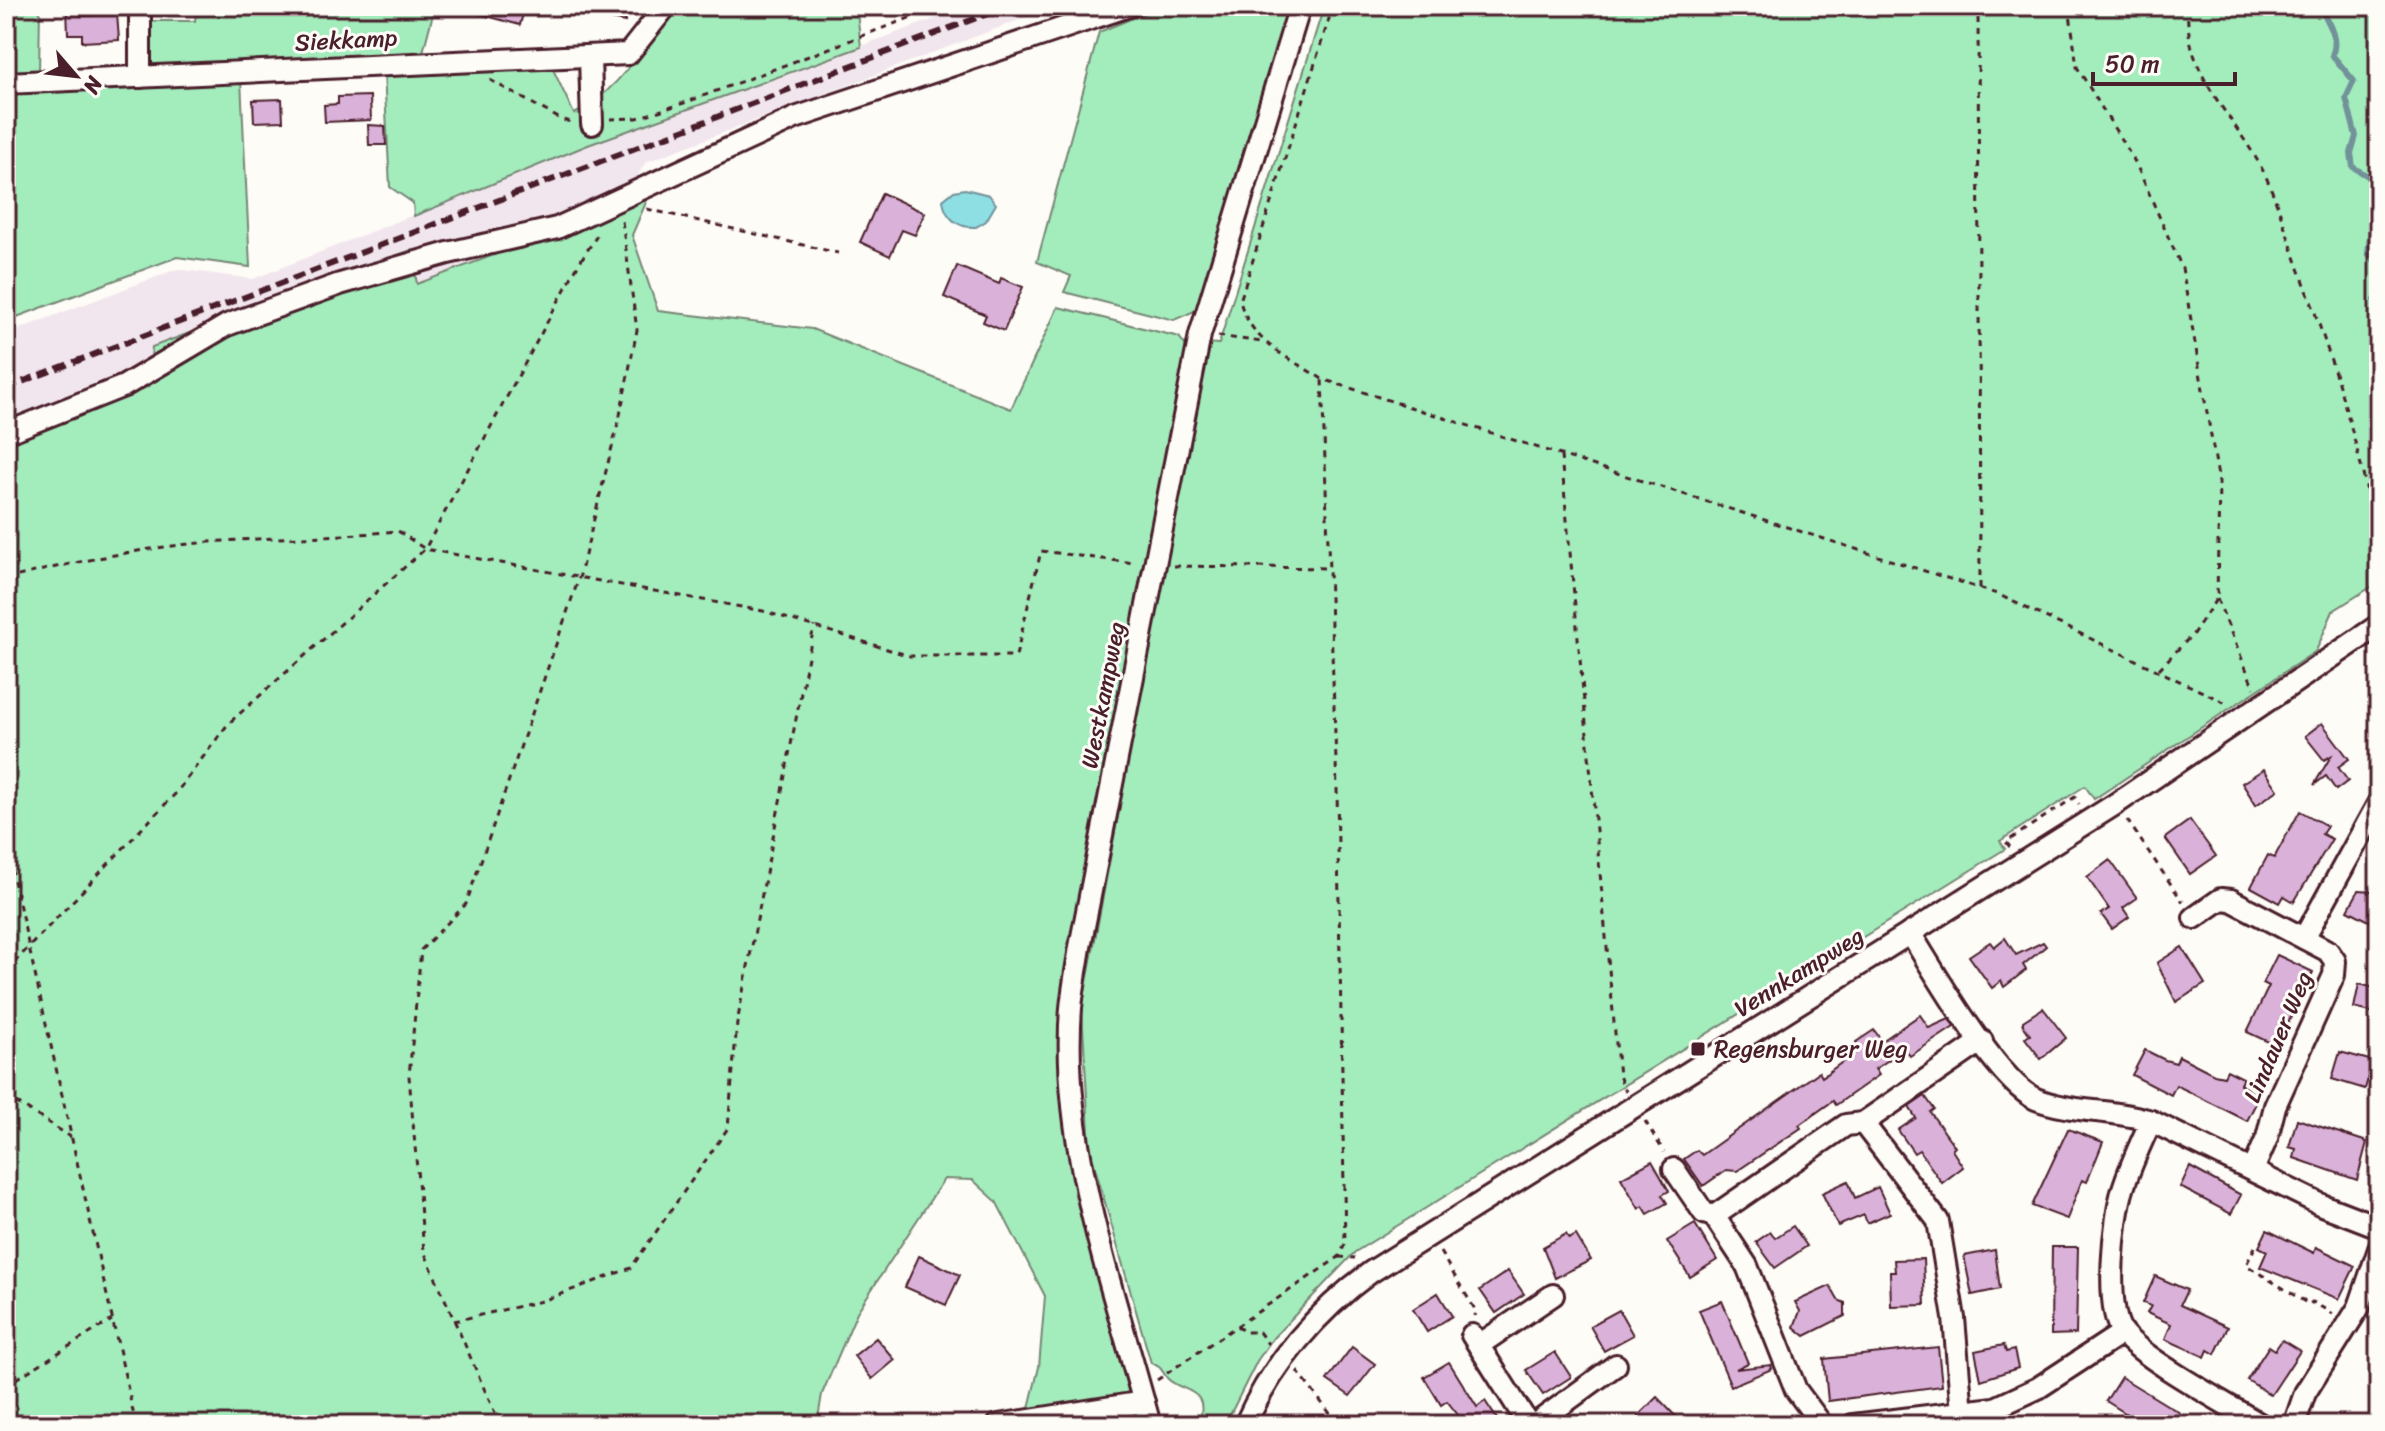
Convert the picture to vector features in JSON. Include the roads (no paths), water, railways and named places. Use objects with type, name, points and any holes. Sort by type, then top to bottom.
[{"type":"street","points":[[140,6],[140,77]]},
{"type":"street","name":"Siekkamp","points":[[6,83],[628,54],[666,6]]},
{"type":"street","points":[[6,433],[124,386],[227,325],[353,280],[557,228],[795,118],[1129,6]]},
{"type":"street","name":"Westkampweg","points":[[1150,1425],[1096,1222],[1081,1150],[1073,1092],[1071,1009],[1080,947],[1200,335],[1300,6]]},
{"type":"street","points":[[590,57],[592,124]]},
{"type":"street","name":"Vennkampweg","points":[[1245,1425],[1283,1359],[1343,1293],[1407,1248],[1641,1115],[1910,933],[2090,820],[2379,625]]},
{"type":"street","name":"Lindauer Weg","points":[[2304,938],[2379,802]]},
{"type":"street","name":"Lindauer Weg","points":[[2194,918],[2221,899],[2231,900],[2328,951],[2336,967],[2275,1106],[2267,1138],[2253,1170]]},
{"type":"street","points":[[1910,933],[2009,1078],[2035,1098],[2151,1121],[2322,1205],[2379,1227]]},
{"type":"street","points":[[1714,1216],[1846,1125],[1863,1123],[1982,1041]]},
{"type":"street","points":[[2151,1121],[2119,1206],[2114,1291],[2116,1317],[2122,1333],[2147,1353],[2261,1425]]},
{"type":"street","points":[[1863,1123],[1938,1221],[1974,1417]]},
{"type":"street","points":[[1674,1169],[1704,1213],[1714,1216],[1747,1266],[1796,1390],[1822,1425]]},
{"type":"street","points":[[2294,1425],[2305,1393],[2364,1297],[2379,1249]]},
{"type":"street","points":[[1553,1295],[1476,1340],[1532,1425],[1616,1365]]},
{"type":"street","points":[[1853,1425],[1974,1417],[2023,1397],[2122,1333]]},
{"type":"street","points":[[998,1425],[1143,1396]]},
{"type":"water","points":[[965,189],[989,195],[996,204],[986,221],[976,227],[954,221],[944,206],[943,200],[954,191]]},
{"type":"waterway","points":[[2325,6],[2323,12],[2334,39],[2332,55],[2354,81],[2346,98],[2356,136],[2351,153],[2353,167],[2379,183]]},
{"type":"waterway","points":[[2379,195],[2374,201],[2368,253],[2373,259],[2379,257]]},
{"type":"waterway","points":[[2379,295],[2375,300],[2379,308]]},
{"type":"railway","points":[[6,388],[1008,6]]},
{"type":"place","name":"Regensburger Weg","points":[[1698,1049]]}]
